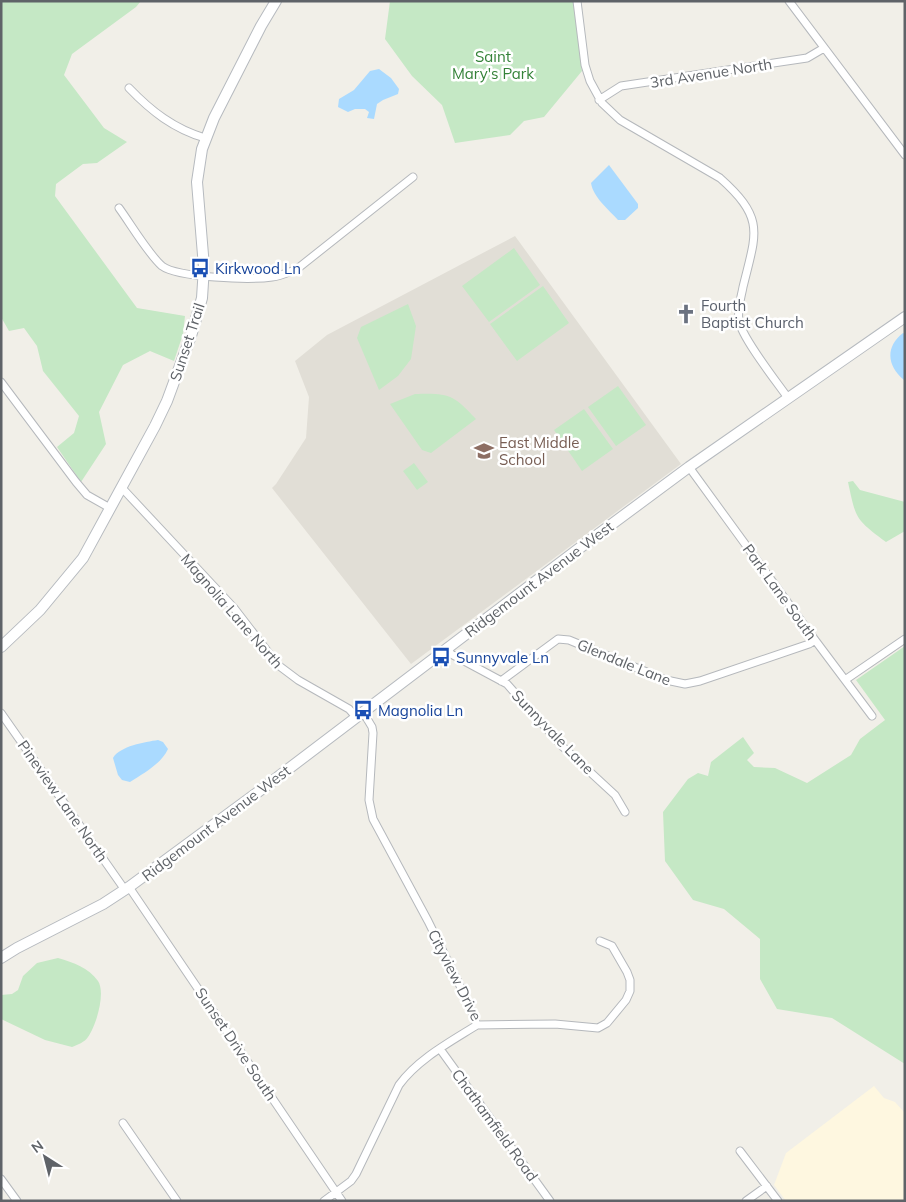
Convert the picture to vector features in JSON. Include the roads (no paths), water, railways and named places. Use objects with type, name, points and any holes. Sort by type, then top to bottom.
[{"type":"street","name":"Sunset Trail","points":[[1,647],[40,610],[77,565],[122,488],[167,401],[198,312],[204,275],[198,182],[199,164],[205,138],[261,26],[276,1]]},
{"type":"street","points":[[577,1],[585,65],[599,100],[620,120],[720,178],[732,188],[749,210],[754,223],[755,233],[739,307],[739,322],[745,336],[788,398]]},
{"type":"street","points":[[788,1],[905,155]]},
{"type":"street","name":"3rd Avenue North","points":[[599,100],[621,86],[807,58],[824,48]]},
{"type":"street","points":[[130,88],[161,117],[178,128],[205,138]]},
{"type":"street","points":[[119,208],[158,261],[171,271],[229,277],[272,277],[297,269],[413,178]]},
{"type":"street","name":"Ridgemount Avenue West","points":[[1,958],[16,948],[103,904],[127,888],[689,467],[905,317]]},
{"type":"street","points":[[1,382],[76,482],[87,494],[110,508]]},
{"type":"street","name":"Park Lane South","points":[[689,467],[872,716]]},
{"type":"street","name":"Magnolia Lane North","points":[[122,488],[234,608],[278,664],[292,676],[359,715]]},
{"type":"street","name":"Glendale Lane","points":[[501,681],[558,639],[569,640],[666,680],[685,684],[734,670],[809,644],[815,640]]},
{"type":"street","points":[[845,680],[905,639]]},
{"type":"street","name":"Sunnyvale Lane","points":[[447,647],[451,654],[501,681],[513,690],[582,767],[601,781],[615,795],[626,812]]},
{"type":"street","name":"Pineview Lane North","points":[[1,713],[127,888]]},
{"type":"street","name":"Cityview Drive","points":[[359,715],[372,726],[373,733],[369,800],[373,819],[428,921],[468,1002],[477,1025],[555,1024],[598,1028],[607,1023],[626,1000],[630,990],[630,980],[612,946],[600,941]]},
{"type":"street","name":"Sunset Drive South","points":[[127,888],[342,1201]]},
{"type":"street","points":[[324,1201],[356,1174],[402,1080],[412,1069],[477,1025]]},
{"type":"street","name":"Chathamfield Road","points":[[440,1050],[550,1201]]},
{"type":"street","points":[[123,1123],[177,1201]]},
{"type":"street","points":[[740,1151],[778,1201]]},
{"type":"street","points":[[1,1179],[17,1201]]},
{"type":"street","points":[[746,1201],[767,1186]]},
{"type":"water","points":[[379,69],[391,78],[399,89],[398,94],[377,104],[374,119],[367,118],[369,112],[365,109],[355,109],[348,112],[338,107],[339,99],[354,90],[370,71]]},
{"type":"water","points":[[609,165],[638,204],[638,208],[625,220],[618,220],[602,203],[592,188],[591,183]]},
{"type":"water","points":[[903,333],[905,334],[904,380],[894,369],[890,357],[893,344]]},
{"type":"water","points":[[158,740],[163,742],[168,749],[161,759],[152,768],[130,782],[122,780],[118,775],[113,758],[116,754],[133,745]]},
{"type":"place","name":"Kirkwood Ln","points":[[200,268]]},
{"type":"place","name":"Fourth Baptist Church","points":[[686,314]]},
{"type":"place","name":"East Middle School","points":[[484,451]]},
{"type":"place","name":"Sunnyvale Ln","points":[[441,657]]},
{"type":"place","name":"Magnolia Ln","points":[[363,710]]},
{"type":"park label","name":"Saint Mary's Park","points":[[493,64]]}]
